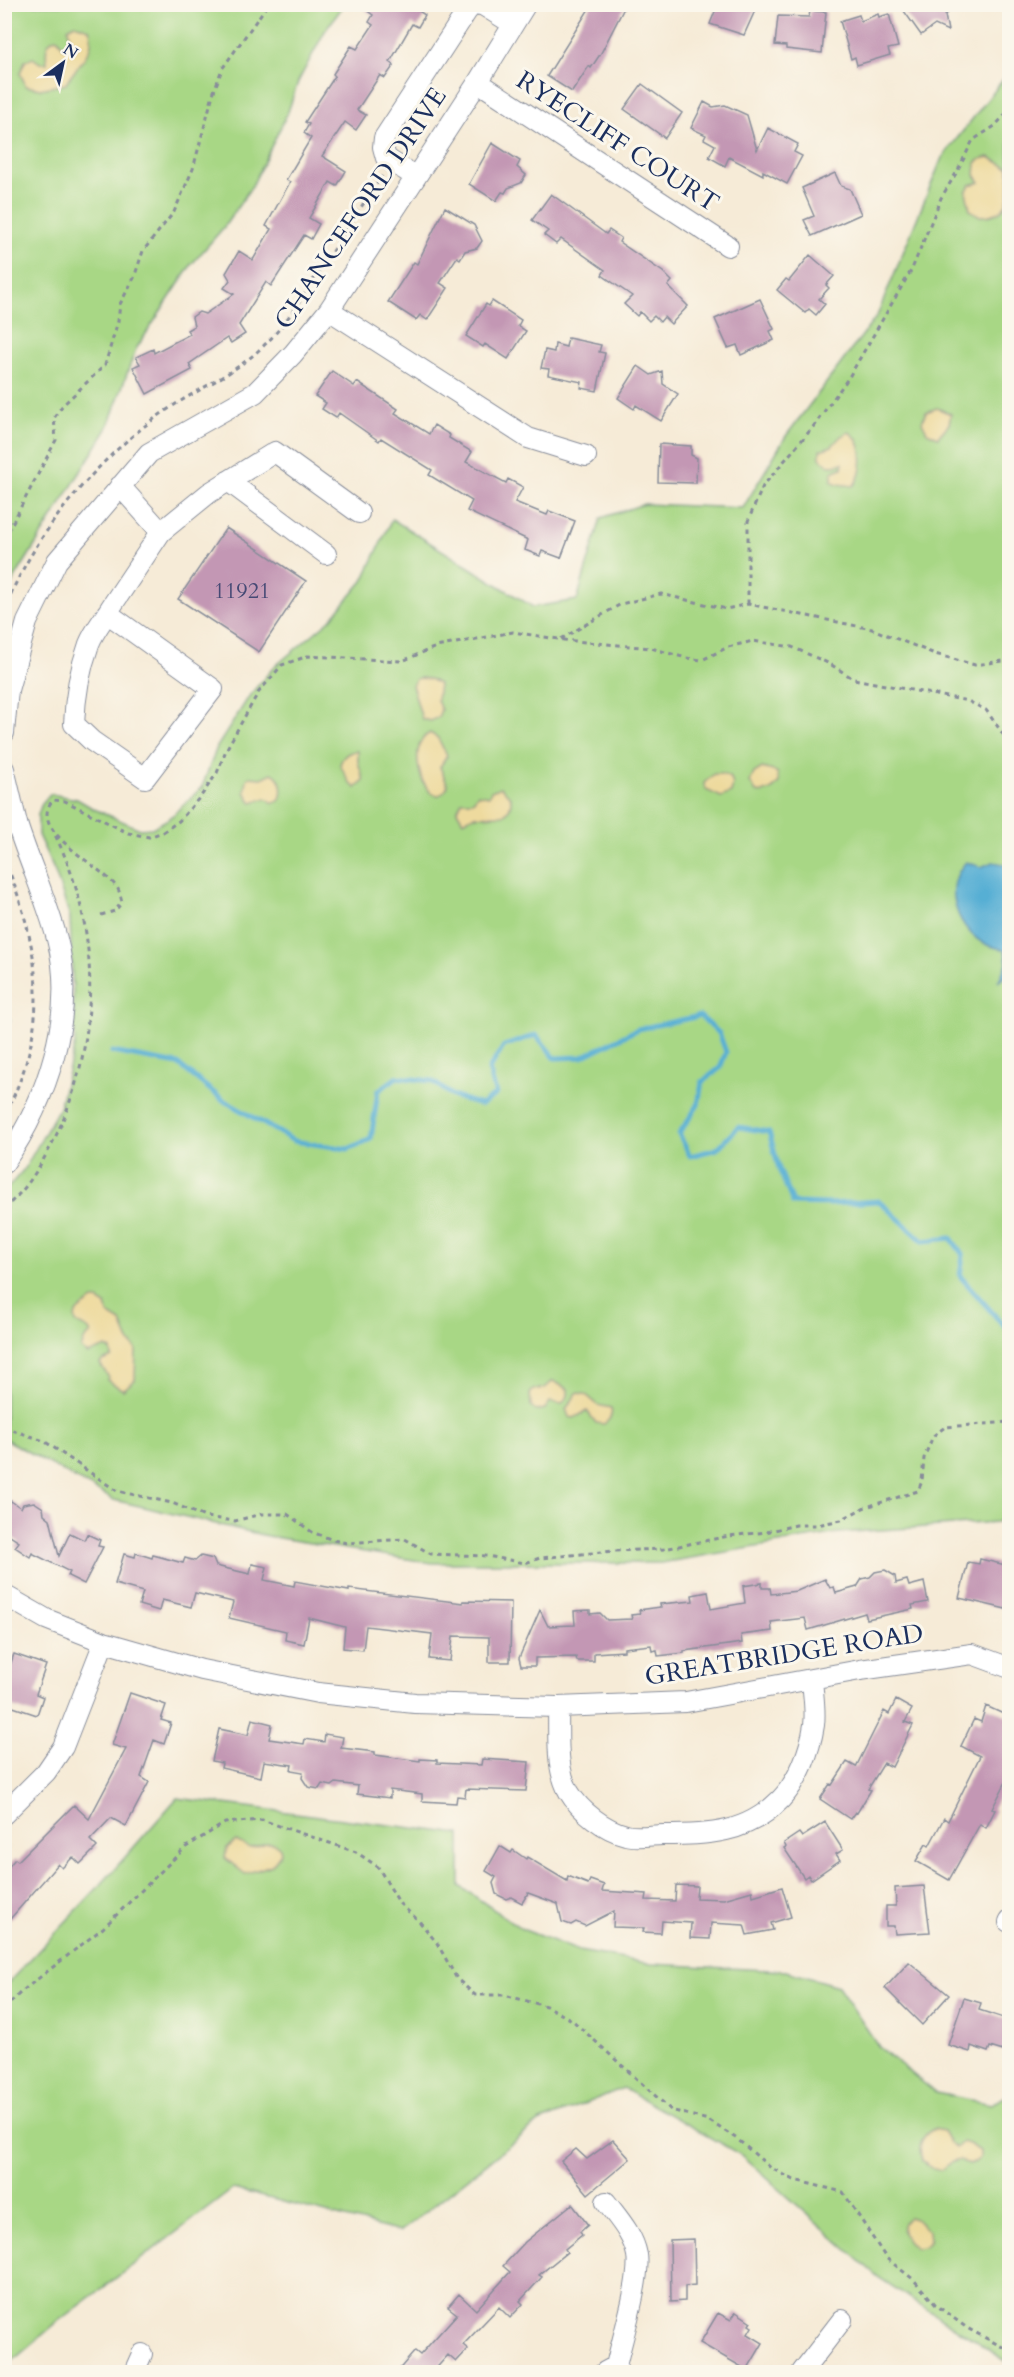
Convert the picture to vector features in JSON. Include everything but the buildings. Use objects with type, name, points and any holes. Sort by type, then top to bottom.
[{"type":"street","points":[[416,177],[386,158],[383,147],[384,138],[467,10],[476,4],[484,6],[513,24]]},
{"type":"street","name":"CHANCEFORD DRIVE","points":[[4,733],[8,690],[27,622],[57,561],[149,453],[255,393],[293,354],[329,310],[478,82],[526,4]]},
{"type":"street","name":"RYECLIFF COURT","points":[[478,82],[728,246]]},
{"type":"street","points":[[329,310],[528,438],[586,456]]},
{"type":"street","points":[[107,613],[213,689],[145,778],[92,741],[74,724],[75,701],[89,643],[107,613],[136,567],[161,532],[209,493],[275,452],[359,513]]},
{"type":"street","points":[[228,481],[326,554]]},
{"type":"street","points":[[120,486],[161,532]]},
{"type":"street","points":[[4,769],[18,824],[58,940],[63,979],[63,1014],[46,1084],[23,1136],[4,1163]]},
{"type":"street","name":"GREATBRIDGE ROAD","points":[[4,1595],[46,1619],[104,1642],[202,1670],[318,1693],[415,1703],[558,1707],[686,1702],[860,1670],[972,1654],[1010,1668]]},
{"type":"street","points":[[4,1814],[46,1772],[63,1747],[104,1642]]},
{"type":"street","points":[[558,1707],[560,1763],[568,1791],[590,1816],[627,1836],[723,1832],[745,1825],[764,1813],[782,1799],[794,1781],[803,1764],[814,1724],[812,1680]]},
{"type":"street","points":[[606,2202],[632,2239],[637,2254],[637,2271],[615,2370]]},
{"type":"street","points":[[802,2373],[842,2320]]},
{"type":"street","points":[[134,2373],[142,2354]]},
{"type":"path","points":[[4,538],[56,440],[54,418],[62,406],[105,366],[118,321],[120,303],[134,278],[143,251],[174,212],[193,169],[222,69],[268,4]]},
{"type":"path","points":[[748,604],[748,521],[763,486],[813,427],[849,377],[912,269],[941,198],[973,140],[994,126],[1010,110]]},
{"type":"path","points":[[4,611],[48,528],[86,481],[128,441],[164,412],[241,366],[261,349],[293,311],[392,162]]},
{"type":"path","points":[[559,640],[621,604],[661,594],[726,609],[748,604],[872,629],[935,654],[975,665],[1003,661],[1010,657]]},
{"type":"path","points":[[101,915],[115,911],[122,902],[117,888],[53,832],[46,819],[47,807],[53,800],[65,801],[128,833],[148,837],[163,832],[179,821],[217,773],[226,750],[258,693],[282,665],[308,656],[402,661],[436,647],[513,632],[559,640],[651,648],[702,660],[728,647],[753,641],[792,647],[830,664],[854,679],[968,701],[986,710],[1005,737],[1010,739]]},
{"type":"path","points":[[4,858],[25,912],[36,960],[36,1016],[28,1059],[4,1116]]},
{"type":"path","points":[[4,1427],[44,1441],[117,1491],[172,1503],[205,1517],[235,1521],[261,1514],[286,1514],[312,1532],[347,1543],[405,1539],[431,1554],[487,1556],[525,1563],[540,1558],[664,1548],[796,1525],[817,1525],[842,1520],[863,1508],[918,1491],[922,1481],[924,1458],[933,1436],[945,1427],[1010,1422]]},
{"type":"path","points":[[4,2009],[21,1992],[103,1928],[186,1847],[225,1822],[262,1820],[356,1852],[378,1867],[400,1904],[437,1943],[457,1979],[475,1995],[504,1995],[546,2006],[572,2020],[671,2110],[708,2121],[737,2139],[771,2168],[794,2180],[843,2192],[885,2258],[913,2279],[944,2311],[967,2328],[1010,2350]]},
{"type":"green space","points":[[4,5],[344,5],[325,31],[298,82],[288,112],[252,186],[224,227],[191,265],[136,349],[107,429],[5,594]]},
{"type":"green space","points":[[1009,72],[1009,1512],[997,1522],[838,1533],[661,1563],[432,1563],[267,1536],[114,1500],[5,1439],[5,1191],[25,1168],[59,1108],[75,1044],[70,917],[55,872],[38,835],[38,815],[42,803],[51,794],[77,799],[140,829],[152,828],[170,818],[202,787],[217,747],[250,695],[273,668],[330,620],[363,581],[392,519],[533,607],[577,600],[601,518],[644,504],[743,508],[786,436],[877,316],[942,158]]},
{"type":"green space","points":[[177,1798],[460,1834],[460,1886],[522,1929],[579,1951],[651,1964],[786,1971],[838,1986],[879,2047],[936,2093],[991,2104],[1009,2095],[1009,2363],[878,2277],[741,2155],[623,2088],[539,2122],[400,2232],[233,2189],[54,2325],[5,2367],[5,1986],[105,1880]]},
{"type":"sand","points":[[75,24],[89,29],[91,44],[85,58],[66,84],[40,89],[26,86],[20,73],[25,61],[33,58],[40,63],[47,63],[46,49],[51,40],[58,39],[63,47],[67,46],[70,41],[68,28]]},
{"type":"sand","points":[[989,157],[1009,168],[1009,194],[1004,207],[999,212],[980,216],[970,210],[966,192],[970,185],[980,182],[975,175],[976,163]]},
{"type":"sand","points":[[937,408],[951,414],[949,424],[938,437],[927,432],[922,422],[926,412]]},
{"type":"sand","points":[[849,432],[858,443],[862,458],[860,474],[853,486],[832,481],[832,472],[842,468],[843,463],[829,466],[820,458],[820,450],[832,446],[841,436]]},
{"type":"sand","points":[[416,679],[430,679],[439,684],[437,700],[441,710],[438,717],[431,721],[422,719],[412,685]]},
{"type":"sand","points":[[430,733],[438,738],[447,756],[440,767],[448,786],[441,794],[434,794],[427,788],[418,764],[418,751],[422,740]]},
{"type":"sand","points":[[358,751],[358,762],[364,781],[356,788],[350,783],[340,765],[346,755]]},
{"type":"sand","points":[[762,768],[777,772],[779,782],[769,791],[756,792],[750,782],[754,773]]},
{"type":"sand","points":[[272,773],[281,785],[279,801],[273,803],[266,798],[252,803],[245,792],[247,779],[262,778]]},
{"type":"sand","points":[[714,774],[722,774],[731,778],[733,785],[731,793],[721,797],[706,790],[704,783]]},
{"type":"sand","points":[[501,787],[511,798],[510,808],[503,815],[474,816],[463,821],[457,811],[462,801],[473,801],[478,794],[489,796],[491,791]]},
{"type":"sand","points":[[93,1300],[106,1305],[108,1314],[121,1322],[129,1341],[136,1349],[135,1380],[123,1390],[107,1380],[108,1376],[100,1364],[112,1357],[111,1350],[106,1347],[88,1354],[81,1349],[84,1340],[91,1333],[76,1323],[75,1318],[79,1309]]},
{"type":"sand","points":[[553,1381],[568,1389],[568,1396],[562,1404],[550,1402],[545,1409],[536,1411],[531,1406],[530,1394],[533,1390],[545,1388]]},
{"type":"sand","points":[[577,1393],[585,1394],[598,1405],[611,1408],[608,1421],[604,1424],[596,1423],[587,1411],[574,1418],[569,1417],[566,1409]]},
{"type":"sand","points":[[236,1841],[250,1848],[273,1843],[280,1848],[281,1853],[272,1865],[245,1874],[225,1858],[227,1848]]},
{"type":"sand","points":[[934,2129],[943,2131],[956,2148],[962,2142],[969,2144],[980,2151],[980,2158],[970,2164],[960,2160],[952,2162],[941,2170],[930,2167],[922,2161],[920,2151],[923,2138]]},
{"type":"sand","points":[[909,2217],[915,2219],[929,2231],[930,2241],[924,2247],[915,2248],[903,2233],[903,2225]]},
{"type":"water","points":[[966,862],[981,867],[993,862],[1009,865],[1009,974],[998,982],[1007,963],[1005,951],[983,943],[973,936],[965,927],[955,906],[955,883]]},
{"type":"waterway","points":[[112,1052],[178,1064],[223,1100],[294,1141],[348,1149],[371,1139],[378,1091],[397,1077],[432,1081],[453,1096],[481,1105],[496,1094],[489,1069],[504,1046],[536,1035],[555,1058],[582,1057],[638,1029],[700,1016],[719,1033],[726,1052],[720,1068],[702,1082],[698,1105],[679,1134],[690,1156],[717,1149],[738,1127],[769,1132],[779,1169],[793,1203],[830,1204],[879,1201],[923,1241],[951,1238],[963,1255],[960,1276],[1005,1327],[1010,1327]]},
{"type":"waterway","points":[[4,1019],[8,1020]]}]
